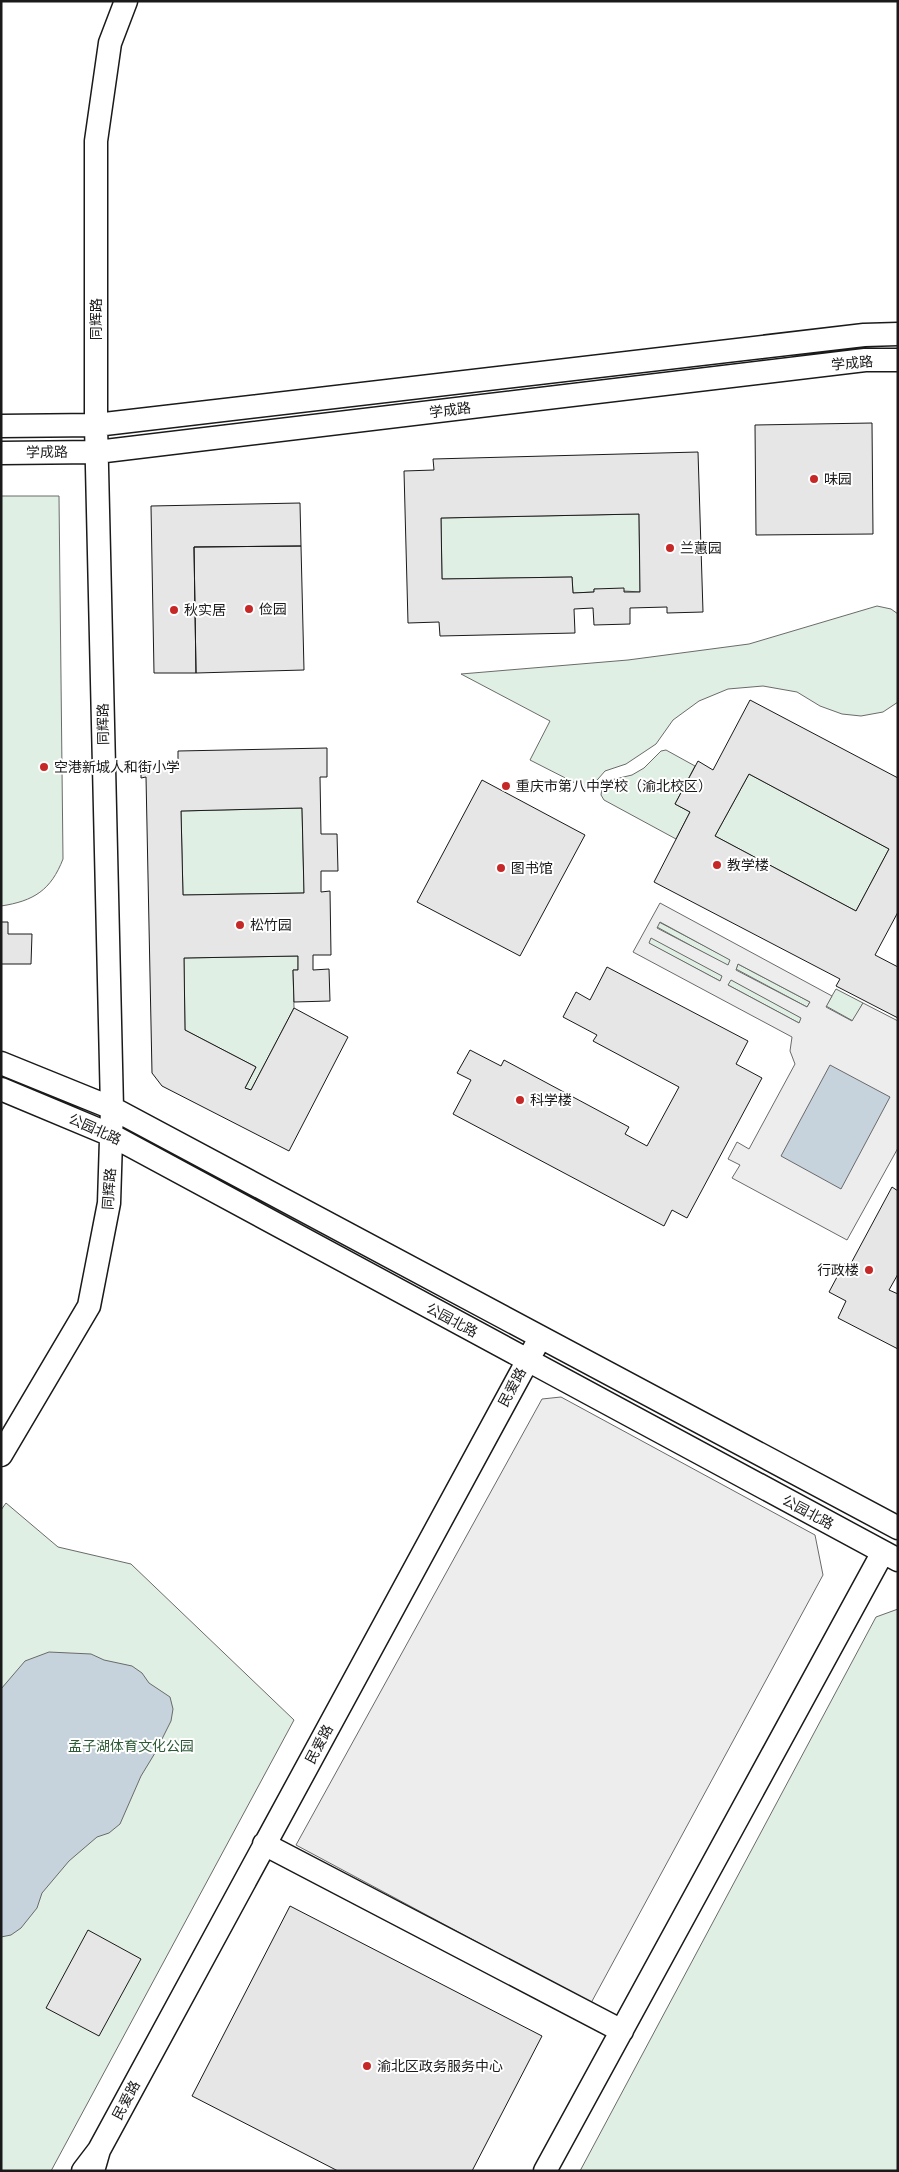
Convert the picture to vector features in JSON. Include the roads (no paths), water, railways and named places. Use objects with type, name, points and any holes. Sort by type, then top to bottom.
[{"type":"main road","name":"同辉路","points":[[1,1455],[89,1306],[110,1203],[112,1108],[96,425],[96,141],[110,43],[126,1]]},
{"type":"main road","name":"学成路","points":[[1,426],[96,425],[864,335],[898,334]]},
{"type":"main road","name":"学成路","points":[[1,453],[97,452],[865,360],[898,360]]},
{"type":"main road","name":"公园北路","points":[[1,1063],[112,1108],[898,1528]]},
{"type":"main road","name":"公园北路","points":[[1,1089],[112,1135],[891,1556]]},
{"type":"main road","name":"民爱路","points":[[83,2171],[96,2160],[264,1844],[527,1360],[541,1338]]},
{"type":"main road","points":[[545,2171],[622,2031],[891,1556]]},
{"type":"main road","points":[[264,1844],[622,2031]]},
{"type":"place","name":"味园","points":[[814,479]]},
{"type":"place","name":"兰蕙园","points":[[670,548]]},
{"type":"place","name":"俭园","points":[[249,609]]},
{"type":"place","name":"秋实居","points":[[174,610]]},
{"type":"place","name":"空港新城人和街小学","points":[[44,767]]},
{"type":"place","name":"重庆市第八中学校（渝北校区）","points":[[506,786]]},
{"type":"place","name":"教学楼","points":[[717,865]]},
{"type":"place","name":"图书馆","points":[[501,868]]},
{"type":"place","name":"松竹园","points":[[240,925]]},
{"type":"place","name":"科学楼","points":[[520,1100]]},
{"type":"place","name":"行政楼","points":[[869,1270]]},
{"type":"place","name":"渝北区政务服务中心","points":[[367,2066]]},
{"type":"park label","name":"孟子湖体育文化公园","points":[[131,1746]]}]
